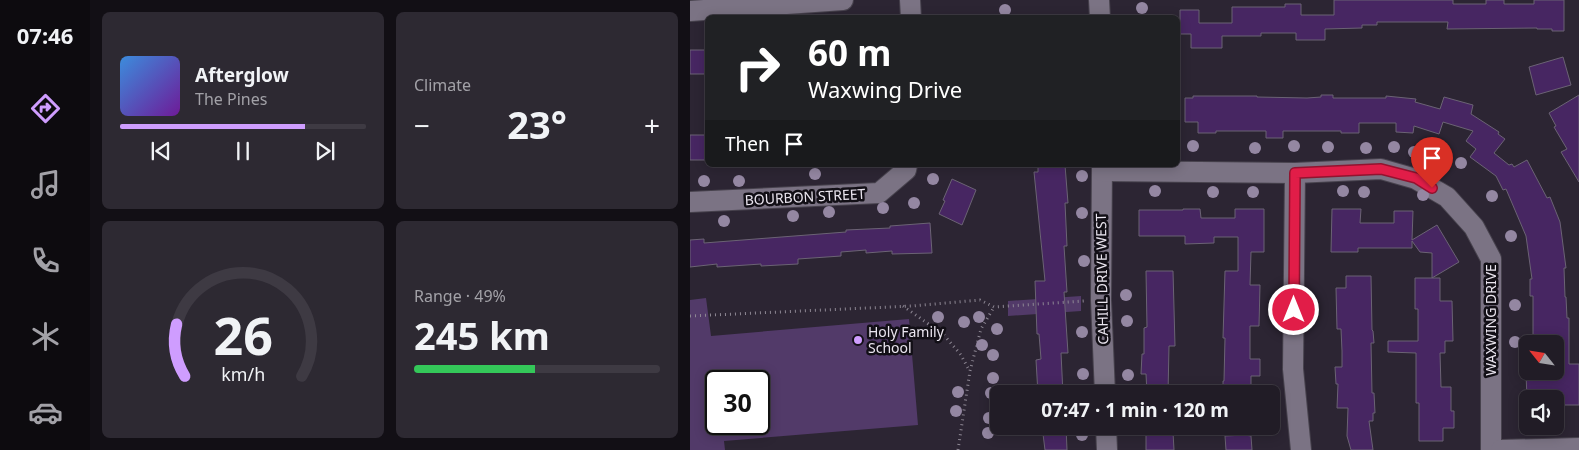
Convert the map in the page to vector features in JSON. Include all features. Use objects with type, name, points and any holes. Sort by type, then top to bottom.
[{"type":"street","points":[[690,11],[843,0]]},
{"type":"street","points":[[910,0],[911,15]]},
{"type":"street","points":[[1099,0],[1100,15]]},
{"type":"street","name":"BOURBON STREET","points":[[690,202],[879,193],[906,170],[907,167]]},
{"type":"street","name":"WAXWING DRIVE","points":[[1102,168],[1295,173],[1381,169],[1416,178],[1447,197],[1474,226],[1491,259],[1491,450]]},
{"type":"street","name":"CAHILL DRIVE WEST","points":[[1102,168],[1101,300],[1105,385]]},
{"type":"street","points":[[1295,173],[1293,369],[1301,450]]},
{"type":"street","points":[[1106,435],[1107,450]]},
{"type":"street","points":[[1501,450],[1579,448]]},
{"type":"path","points":[[690,316],[903,306],[980,300],[994,307],[1101,300]]},
{"type":"path","points":[[903,306],[944,335],[961,355],[970,370]]},
{"type":"path","points":[[958,450],[970,370],[981,329],[994,307]]},
{"type":"shaded area","points":[[1081,296],[1081,311],[1008,316],[1008,301]]},
{"type":"shaded area","points":[[706,298],[711,336],[909,319],[918,425],[724,441],[725,450],[690,450],[690,300]]},
{"type":"building","points":[[1334,0],[1453,0],[1453,4],[1486,4],[1486,0],[1504,0],[1504,4],[1534,4],[1534,0],[1564,0],[1564,31],[1537,28],[1447,29],[1448,22],[1377,22],[1377,25],[1362,25],[1362,28],[1325,29],[1325,40],[1296,40],[1296,33],[1261,33],[1261,36],[1222,36],[1222,48],[1191,48],[1191,34],[1180,34],[1180,10],[1199,10],[1199,23],[1232,23],[1232,7],[1285,7],[1285,4],[1301,4],[1301,15],[1334,15]]},
{"type":"building","points":[[690,50],[705,50],[705,74],[690,74]]},
{"type":"building","points":[[1563,57],[1571,85],[1536,95],[1529,67]]},
{"type":"building","points":[[1321,95],[1333,95],[1333,98],[1386,98],[1386,96],[1416,99],[1415,102],[1440,109],[1444,97],[1473,105],[1471,114],[1499,132],[1498,134],[1505,139],[1494,153],[1514,167],[1527,160],[1547,198],[1550,197],[1560,222],[1566,268],[1564,268],[1567,318],[1569,318],[1569,364],[1579,364],[1579,405],[1564,405],[1564,390],[1527,390],[1526,380],[1564,380],[1564,335],[1533,335],[1533,296],[1530,296],[1530,279],[1532,279],[1526,236],[1506,189],[1503,190],[1496,176],[1470,157],[1476,149],[1466,141],[1473,131],[1443,122],[1439,134],[1414,126],[1413,133],[1396,132],[1396,123],[1359,123],[1359,133],[1341,133],[1341,131],[1283,131],[1283,138],[1266,138],[1266,131],[1198,133],[1198,122],[1185,122],[1185,98],[1193,98],[1193,96],[1321,97]]},
{"type":"building","points":[[1579,95],[1579,182],[1561,152],[1567,149],[1554,127],[1556,126],[1549,113]]},
{"type":"building","points":[[690,135],[705,135],[705,160],[690,160]]},
{"type":"building","points":[[1038,167],[1065,167],[1068,203],[1065,203],[1067,246],[1064,246],[1067,292],[1064,292],[1068,353],[1061,353],[1063,385],[1037,385],[1036,360],[1041,359],[1039,334],[1037,334],[1035,281],[1045,281],[1034,172],[1038,172]]},
{"type":"building","points":[[952,179],[976,190],[962,225],[939,214]]},
{"type":"building","points":[[1200,209],[1201,218],[1235,218],[1235,209],[1264,209],[1264,252],[1251,252],[1250,285],[1260,285],[1259,326],[1250,326],[1250,359],[1260,359],[1260,376],[1251,376],[1251,385],[1223,385],[1225,271],[1238,271],[1238,237],[1214,237],[1214,243],[1185,244],[1185,236],[1139,236],[1139,210]]},
{"type":"building","points":[[1332,209],[1361,209],[1360,223],[1394,223],[1394,211],[1413,211],[1412,240],[1437,225],[1459,262],[1432,278],[1432,253],[1420,252],[1412,241],[1412,248],[1358,248],[1358,252],[1331,252]]},
{"type":"building","points":[[930,223],[932,253],[892,254],[892,251],[866,253],[866,250],[841,252],[841,256],[798,259],[798,264],[717,267],[717,264],[690,267],[690,240],[704,239],[704,243],[846,232],[846,230],[890,228],[890,226]]},
{"type":"building","points":[[1146,271],[1173,271],[1175,346],[1169,346],[1168,385],[1147,385],[1146,374],[1141,374],[1142,354],[1144,354],[1144,328],[1147,327]]},
{"type":"building","points":[[1346,276],[1371,276],[1374,343],[1371,343],[1372,393],[1374,393],[1375,413],[1373,413],[1373,421],[1369,421],[1373,450],[1351,450],[1347,436],[1348,408],[1337,408],[1338,384],[1336,384],[1335,367],[1342,367],[1342,351],[1341,329],[1337,329],[1336,288],[1346,288]]},
{"type":"building","points":[[1415,278],[1440,278],[1440,301],[1452,301],[1453,341],[1445,341],[1445,353],[1440,353],[1441,387],[1451,387],[1451,411],[1454,411],[1454,428],[1443,428],[1443,441],[1419,441],[1419,403],[1416,403],[1416,353],[1388,352],[1388,341],[1418,341],[1418,309],[1415,309]]},
{"type":"building","points":[[1043,435],[1066,435],[1067,450],[1045,450]]},
{"type":"building","points":[[1146,435],[1173,435],[1174,450],[1146,450]]},
{"type":"building","points":[[1225,436],[1251,436],[1252,450],[1226,450]]},
{"type":"place","name":"Holy Family School","points":[[858,340]]},
{"type":"route","points":[[1294,310],[1295,173],[1381,169],[1416,178],[1432,188]]}]
